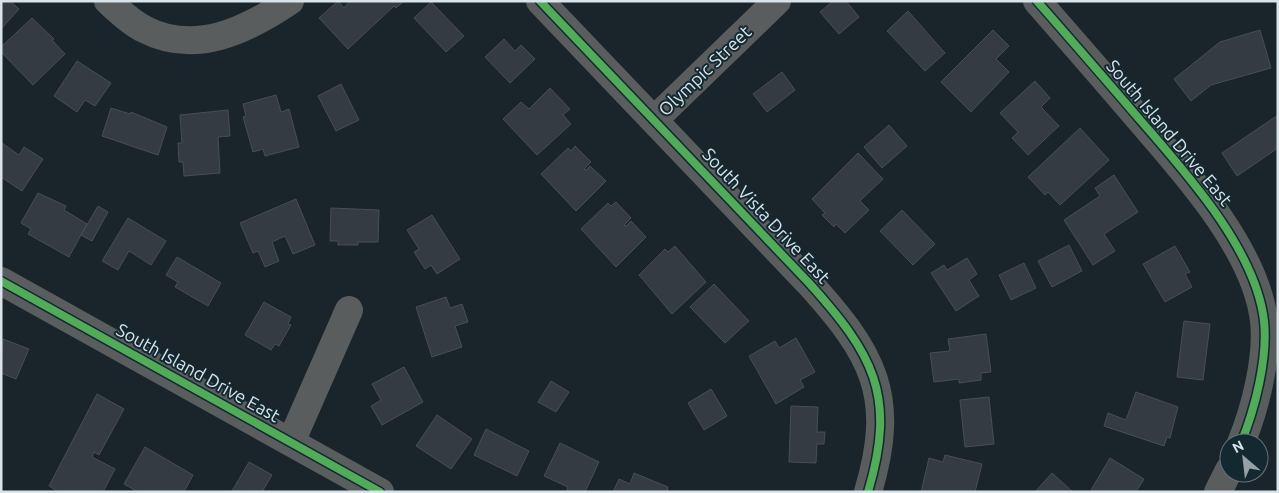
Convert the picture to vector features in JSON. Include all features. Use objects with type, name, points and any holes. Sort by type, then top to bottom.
[{"type":"street","points":[[108,1],[142,29],[158,36],[197,40],[218,38],[239,31],[290,1]]},
{"type":"street","name":"South Vista Drive East","points":[[540,1],[842,320],[860,347],[876,385],[881,420],[876,467],[868,492]]},
{"type":"street","name":"Olympic Street","points":[[654,120],[777,1]]},
{"type":"street","name":"South Island Drive East","points":[[1037,1],[1191,179],[1223,223],[1244,262],[1259,297],[1265,336],[1258,384],[1244,433]]},
{"type":"street","name":"South Island Drive East","points":[[1,281],[380,492]]},
{"type":"street","points":[[291,442],[349,310]]},
{"type":"building","points":[[1,1],[10,1],[19,9],[1,29]]},
{"type":"building","points":[[338,1],[344,8],[350,1],[404,1],[396,8],[394,6],[348,49],[319,18]]},
{"type":"building","points":[[833,1],[846,1],[859,17],[839,34],[820,12]]},
{"type":"building","points":[[431,2],[464,36],[446,52],[414,18]]},
{"type":"building","points":[[908,11],[945,53],[925,71],[887,31]]},
{"type":"building","points":[[32,18],[54,39],[52,40],[65,54],[33,85],[1,52],[1,47]]},
{"type":"building","points":[[993,30],[1009,46],[996,59],[1009,72],[971,112],[941,82]]},
{"type":"building","points":[[1260,30],[1271,68],[1211,85],[1191,101],[1174,79],[1220,42]]},
{"type":"building","points":[[504,39],[515,51],[521,45],[535,59],[510,83],[485,57]]},
{"type":"building","points":[[77,61],[111,83],[95,106],[85,100],[77,112],[54,96]]},
{"type":"building","points":[[782,72],[795,90],[767,112],[753,94]]},
{"type":"building","points":[[1035,81],[1050,98],[1041,107],[1059,126],[1028,155],[1012,138],[1018,132],[1000,113]]},
{"type":"building","points":[[341,84],[359,120],[336,131],[318,96]]},
{"type":"building","points":[[550,88],[570,109],[563,115],[571,124],[537,155],[503,119],[521,102],[529,109]]},
{"type":"building","points":[[276,95],[281,112],[289,109],[299,147],[265,156],[263,149],[253,152],[243,117],[246,116],[243,104]]},
{"type":"building","points":[[111,108],[130,114],[131,112],[167,127],[158,155],[102,136]]},
{"type":"building","points":[[228,110],[230,136],[218,137],[220,173],[184,176],[183,162],[179,162],[178,143],[182,143],[180,115]]},
{"type":"building","points":[[1278,115],[1278,148],[1237,176],[1222,153]]},
{"type":"building","points":[[889,125],[907,146],[882,168],[864,147]]},
{"type":"building","points":[[1080,128],[1109,160],[1060,205],[1048,192],[1045,195],[1028,177]]},
{"type":"building","points":[[2,143],[19,155],[24,147],[43,159],[22,191],[1,177]]},
{"type":"building","points":[[575,146],[591,162],[584,169],[586,170],[590,166],[606,181],[576,211],[541,174],[568,148],[571,151]]},
{"type":"building","points":[[858,153],[883,179],[860,201],[869,210],[845,233],[836,224],[834,227],[822,215],[825,213],[812,199]]},
{"type":"building","points":[[1114,175],[1138,212],[1104,234],[1115,251],[1093,265],[1064,220],[1100,196],[1095,188]]},
{"type":"building","points":[[38,193],[66,206],[64,210],[87,224],[69,257],[28,234],[31,229],[21,223]]},
{"type":"building","points":[[296,199],[315,245],[293,254],[285,236],[272,242],[279,261],[265,267],[258,251],[253,253],[240,223]]},
{"type":"building","points":[[616,202],[631,218],[624,225],[626,226],[631,221],[646,237],[616,267],[581,229],[608,203],[611,206]]},
{"type":"building","points":[[98,206],[108,212],[92,241],[81,235]]},
{"type":"building","points":[[331,208],[379,210],[378,242],[338,245],[338,241],[330,241]]},
{"type":"building","points":[[902,210],[935,244],[913,265],[880,231]]},
{"type":"building","points":[[432,215],[460,259],[437,274],[431,265],[425,269],[414,252],[419,249],[407,230]]},
{"type":"building","points":[[128,218],[166,241],[151,265],[129,251],[118,270],[102,261]]},
{"type":"building","points":[[1069,245],[1082,271],[1052,287],[1038,261]]},
{"type":"building","points":[[675,246],[706,282],[672,314],[639,275],[665,249],[668,252]]},
{"type":"building","points":[[1175,246],[1190,272],[1185,274],[1192,287],[1165,302],[1143,264]]},
{"type":"building","points":[[177,257],[221,283],[208,306],[175,287],[178,282],[166,275]]},
{"type":"building","points":[[967,258],[977,274],[969,280],[979,296],[956,311],[931,273],[944,265],[947,270]]},
{"type":"building","points":[[1024,263],[1036,288],[1011,300],[999,275]]},
{"type":"building","points":[[714,284],[749,321],[725,343],[690,307]]},
{"type":"building","points":[[446,297],[450,308],[462,304],[468,322],[455,326],[462,347],[432,357],[416,307]]},
{"type":"building","points":[[264,302],[291,317],[288,324],[291,325],[279,346],[275,344],[271,350],[245,335]]},
{"type":"building","points":[[1184,321],[1210,324],[1203,380],[1177,377]]},
{"type":"building","points":[[986,334],[991,372],[981,373],[981,380],[959,383],[959,379],[934,382],[930,353],[950,351],[948,339]]},
{"type":"building","points":[[796,338],[815,372],[800,380],[804,387],[776,404],[749,356],[775,341],[779,348]]},
{"type":"building","points":[[3,339],[29,349],[16,379],[1,373]]},
{"type":"building","points":[[404,367],[423,402],[382,425],[371,406],[381,400],[372,384]]},
{"type":"building","points":[[551,381],[569,392],[556,412],[538,402]]},
{"type":"building","points":[[711,389],[727,416],[704,430],[688,403]]},
{"type":"building","points":[[1136,392],[1178,407],[1170,438],[1167,437],[1164,446],[1104,426],[1108,413],[1126,420]]},
{"type":"building","points":[[97,394],[124,409],[99,455],[94,452],[92,457],[115,469],[103,492],[59,492],[49,486]]},
{"type":"building","points":[[989,397],[994,444],[965,447],[960,400]]},
{"type":"building","points":[[791,406],[818,407],[817,432],[825,432],[824,444],[817,444],[816,463],[789,462]]},
{"type":"building","points":[[437,415],[472,439],[451,469],[416,446]]},
{"type":"building","points":[[486,429],[529,451],[517,476],[474,455]]},
{"type":"building","points":[[560,443],[599,462],[585,492],[566,492],[568,487],[544,476]]},
{"type":"building","points":[[145,447],[193,475],[184,492],[138,492],[124,484]]},
{"type":"building","points":[[945,455],[982,464],[975,492],[921,492],[929,458],[943,462]]},
{"type":"building","points":[[1110,458],[1144,479],[1136,492],[1094,492],[1091,490]]},
{"type":"building","points":[[249,462],[272,475],[262,492],[232,491]]},
{"type":"building","points":[[634,473],[668,487],[667,492],[613,492],[619,479],[630,484]]},
{"type":"building","points":[[1052,473],[1073,492],[1035,492]]},
{"type":"cycle path","points":[[540,1],[809,283],[849,332],[863,355],[873,378],[879,402],[880,428],[876,458],[868,492]]},
{"type":"cycle path","points":[[1037,1],[1198,188],[1233,240],[1248,267],[1258,294],[1265,335],[1259,383],[1245,433]]},
{"type":"cycle path","points":[[1,281],[380,492]]}]
